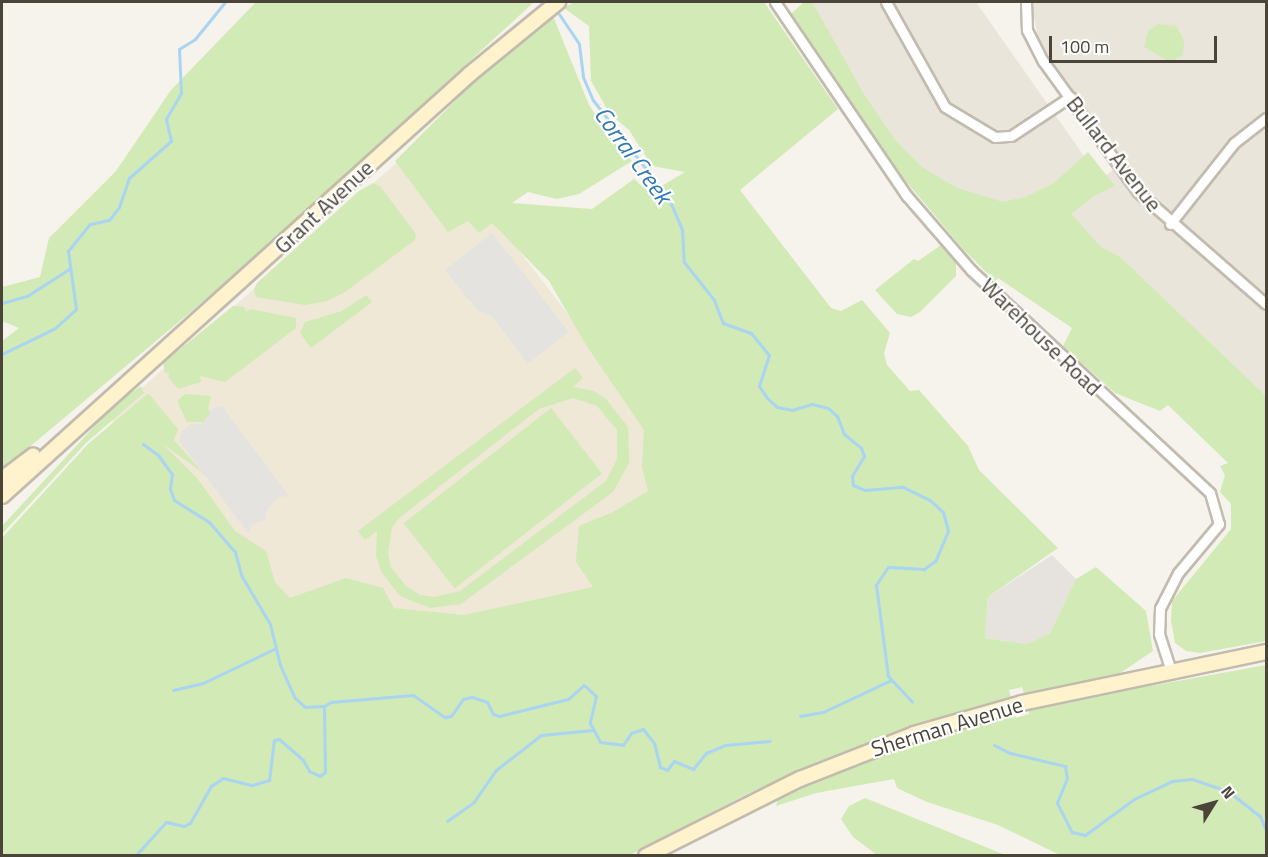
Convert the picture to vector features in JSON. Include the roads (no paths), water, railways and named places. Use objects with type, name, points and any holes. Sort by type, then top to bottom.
[{"type":"main road","name":"Grant Avenue","points":[[2,496],[90,413],[227,296],[470,74],[558,2]]},
{"type":"main road","name":"Grant Avenue","points":[[2,479],[90,413]]},
{"type":"main road","name":"Sherman Avenue","points":[[646,855],[800,779],[914,734],[1022,703],[1171,670],[1266,652]]},
{"type":"street","name":"Warehouse Road","points":[[775,2],[907,196],[971,270],[1210,493],[1219,524],[1178,573],[1160,608],[1159,634],[1171,670]]},
{"type":"street","points":[[886,2],[945,107],[995,137],[1011,136],[1070,97]]},
{"type":"street","name":"Bullard Avenue","points":[[1026,2],[1031,40],[1138,192],[1170,224],[1266,304]]},
{"type":"street","points":[[1170,224],[1234,143],[1266,118]]},
{"type":"waterway","points":[[2,354],[55,328],[76,309],[68,251],[90,224],[109,220],[119,207],[129,178],[171,141],[166,119],[181,93],[179,49],[195,39],[225,2]]},
{"type":"waterway","name":"Corral Creek","points":[[559,14],[579,44],[583,77],[593,100],[669,199],[682,229],[684,262],[714,300],[723,323],[751,333],[769,355],[759,386],[767,398],[777,407],[792,410],[812,404],[828,408],[837,416],[844,434],[861,448],[864,456],[852,476],[853,485],[865,490],[903,487],[930,500],[943,512],[948,531],[935,561],[924,569],[888,567],[876,585],[888,676],[912,702]]},
{"type":"waterway","points":[[2,303],[27,296],[69,269]]},
{"type":"waterway","points":[[143,444],[158,455],[172,474],[170,489],[174,500],[209,522],[235,552],[241,575],[270,624],[280,665],[295,698],[305,707],[324,706]]},
{"type":"waterway","points":[[173,690],[203,683],[276,648]]},
{"type":"waterway","points":[[800,716],[823,712],[891,680]]},
{"type":"waterway","points":[[135,856],[166,822],[184,826],[190,823],[211,786],[223,778],[252,785],[269,780],[274,740],[279,739],[303,760],[309,771],[320,776],[325,772],[324,706],[331,702],[413,695],[445,717],[451,716],[463,699],[472,697],[487,702],[493,714],[499,716],[568,699],[584,685],[596,696],[590,723],[600,742],[623,745],[631,733],[643,729],[654,743],[660,767],[667,770],[674,761],[693,769],[706,753],[725,745],[770,741]]},
{"type":"waterway","points":[[447,821],[473,803],[496,770],[541,735],[593,730]]},
{"type":"waterway","name":"Corral Creek","points":[[994,745],[1010,753],[1065,766],[1067,778],[1057,803],[1072,832],[1085,835],[1134,799],[1172,781],[1192,779],[1229,792],[1260,816],[1266,831]]}]
